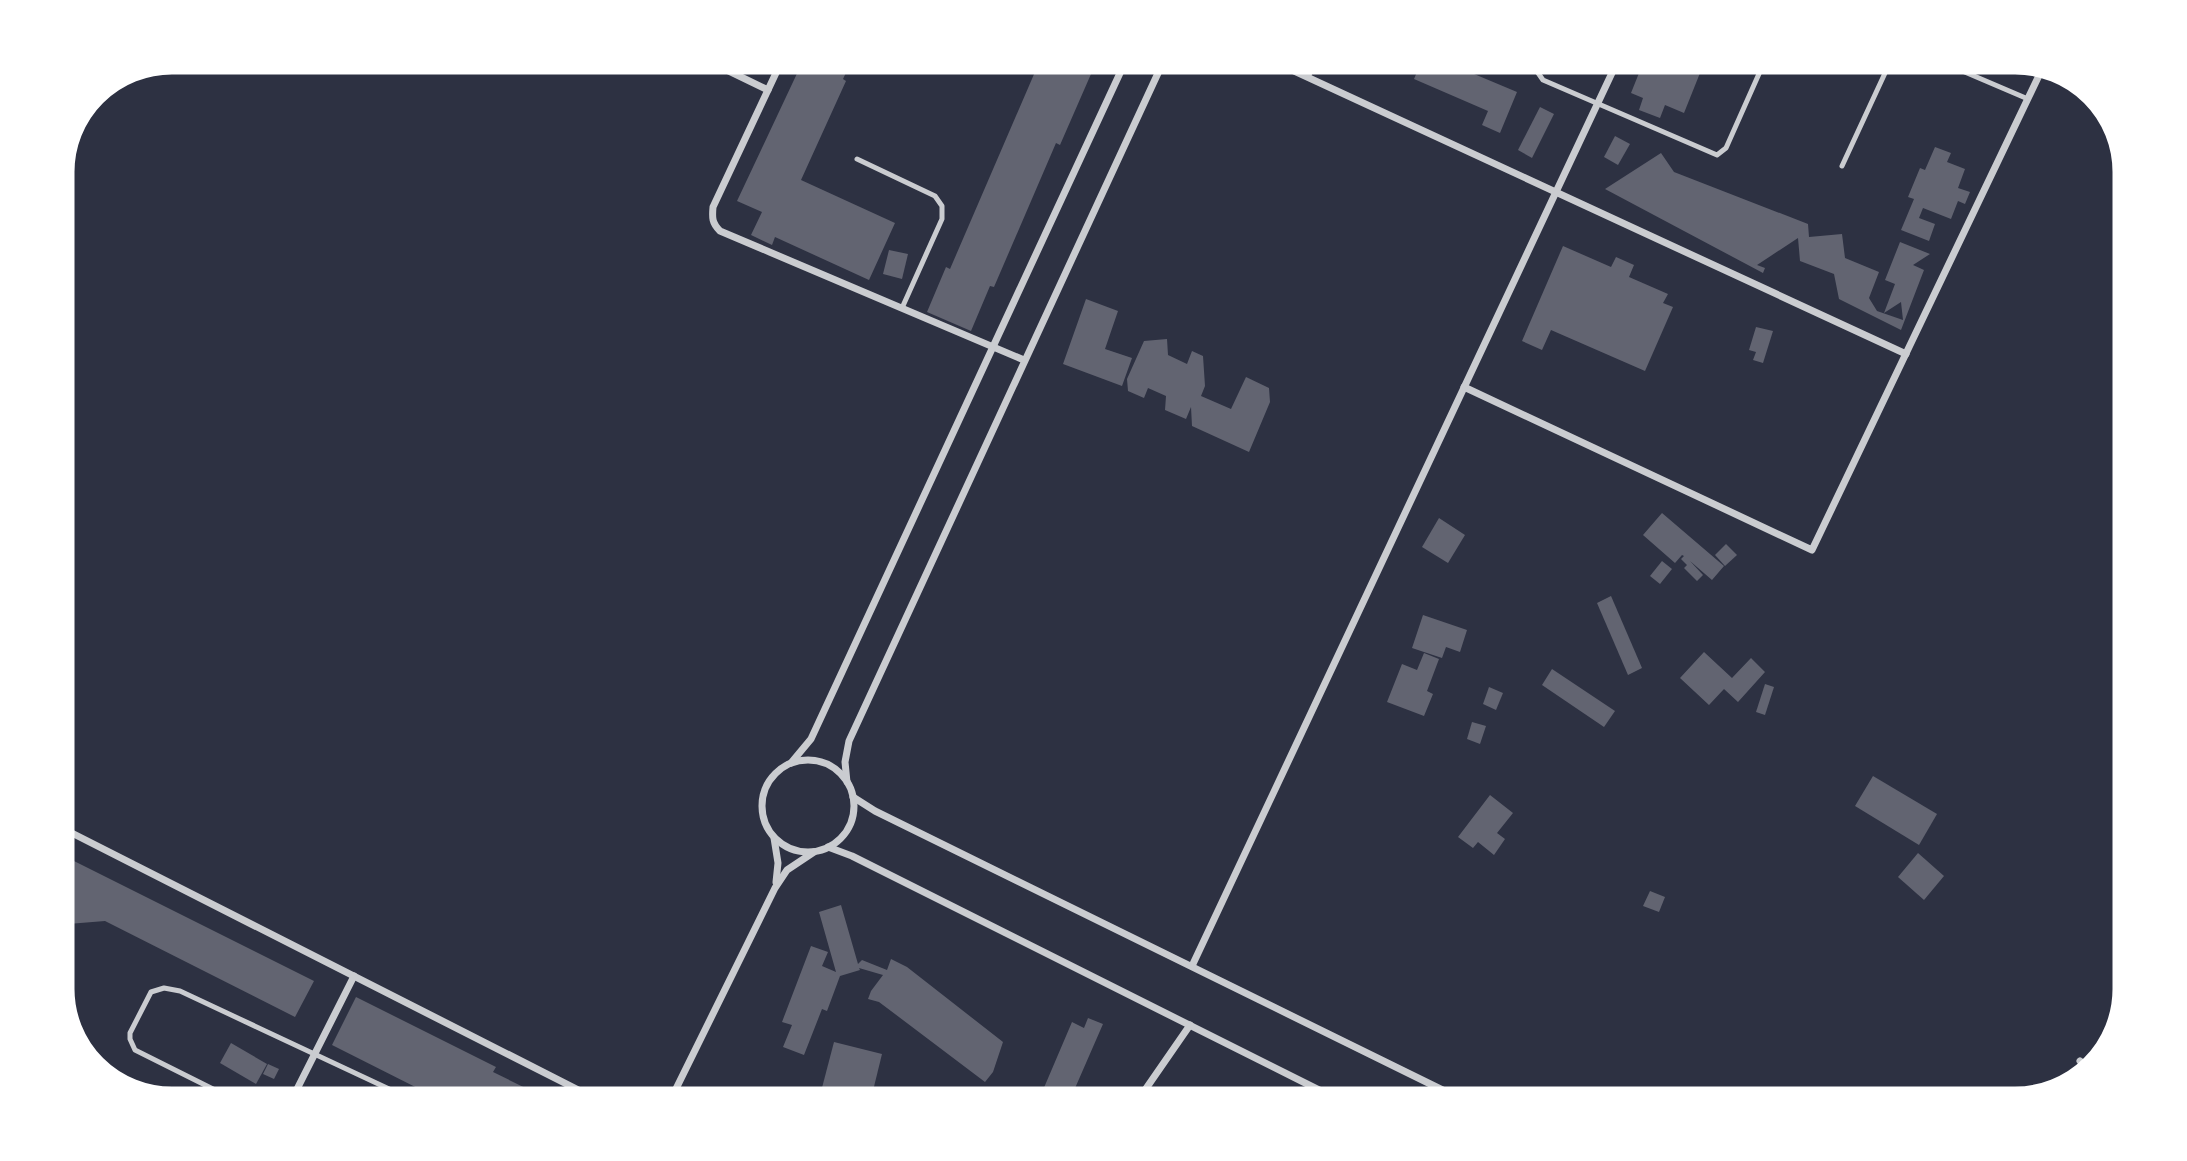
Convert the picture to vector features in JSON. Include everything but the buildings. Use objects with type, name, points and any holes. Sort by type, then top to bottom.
[{"type":"street","points":[[727,70],[768,90]]},
{"type":"street","points":[[777,70],[713,207],[712,218],[715,226],[720,231],[1024,360]]},
{"type":"street","points":[[814,852],[799,852],[774,838],[762,811],[763,796],[769,782],[791,763],[811,739],[1121,70]]},
{"type":"street","points":[[675,1091],[775,888],[787,870],[840,839],[849,826],[853,812],[853,796],[847,782],[845,762],[849,741],[1159,70]]},
{"type":"street","points":[[1293,70],[1906,354]]},
{"type":"street","points":[[1192,966],[1614,70]]},
{"type":"street","points":[[1464,387],[1812,550],[2040,73]]},
{"type":"street","points":[[791,763],[807,760],[822,762],[836,770],[847,782]]},
{"type":"street","points":[[853,796],[875,811],[1445,1091]]},
{"type":"street","points":[[70,832],[580,1091]]},
{"type":"street","points":[[774,838],[778,863],[775,888]]},
{"type":"street","points":[[828,847],[852,856],[1321,1091]]},
{"type":"street","points":[[296,1091],[354,976]]},
{"type":"street","points":[[1144,1091],[1190,1025]]},
{"type":"street","points":[[2080,1061],[2084,1064]]},
{"type":"lane","points":[[1308,77],[1311,70]]},
{"type":"lane","points":[[1536,70],[1543,80],[1709,154],[1720,154],[1726,148],[1761,70]]},
{"type":"lane","points":[[1842,166],[1886,70]]},
{"type":"lane","points":[[1960,70],[2028,99]]},
{"type":"lane","points":[[857,159],[935,196],[942,206],[942,219],[902,308]]},
{"type":"lane","points":[[217,1091],[135,1050],[130,1039],[131,1033],[151,992],[172,988],[393,1091]]}]
